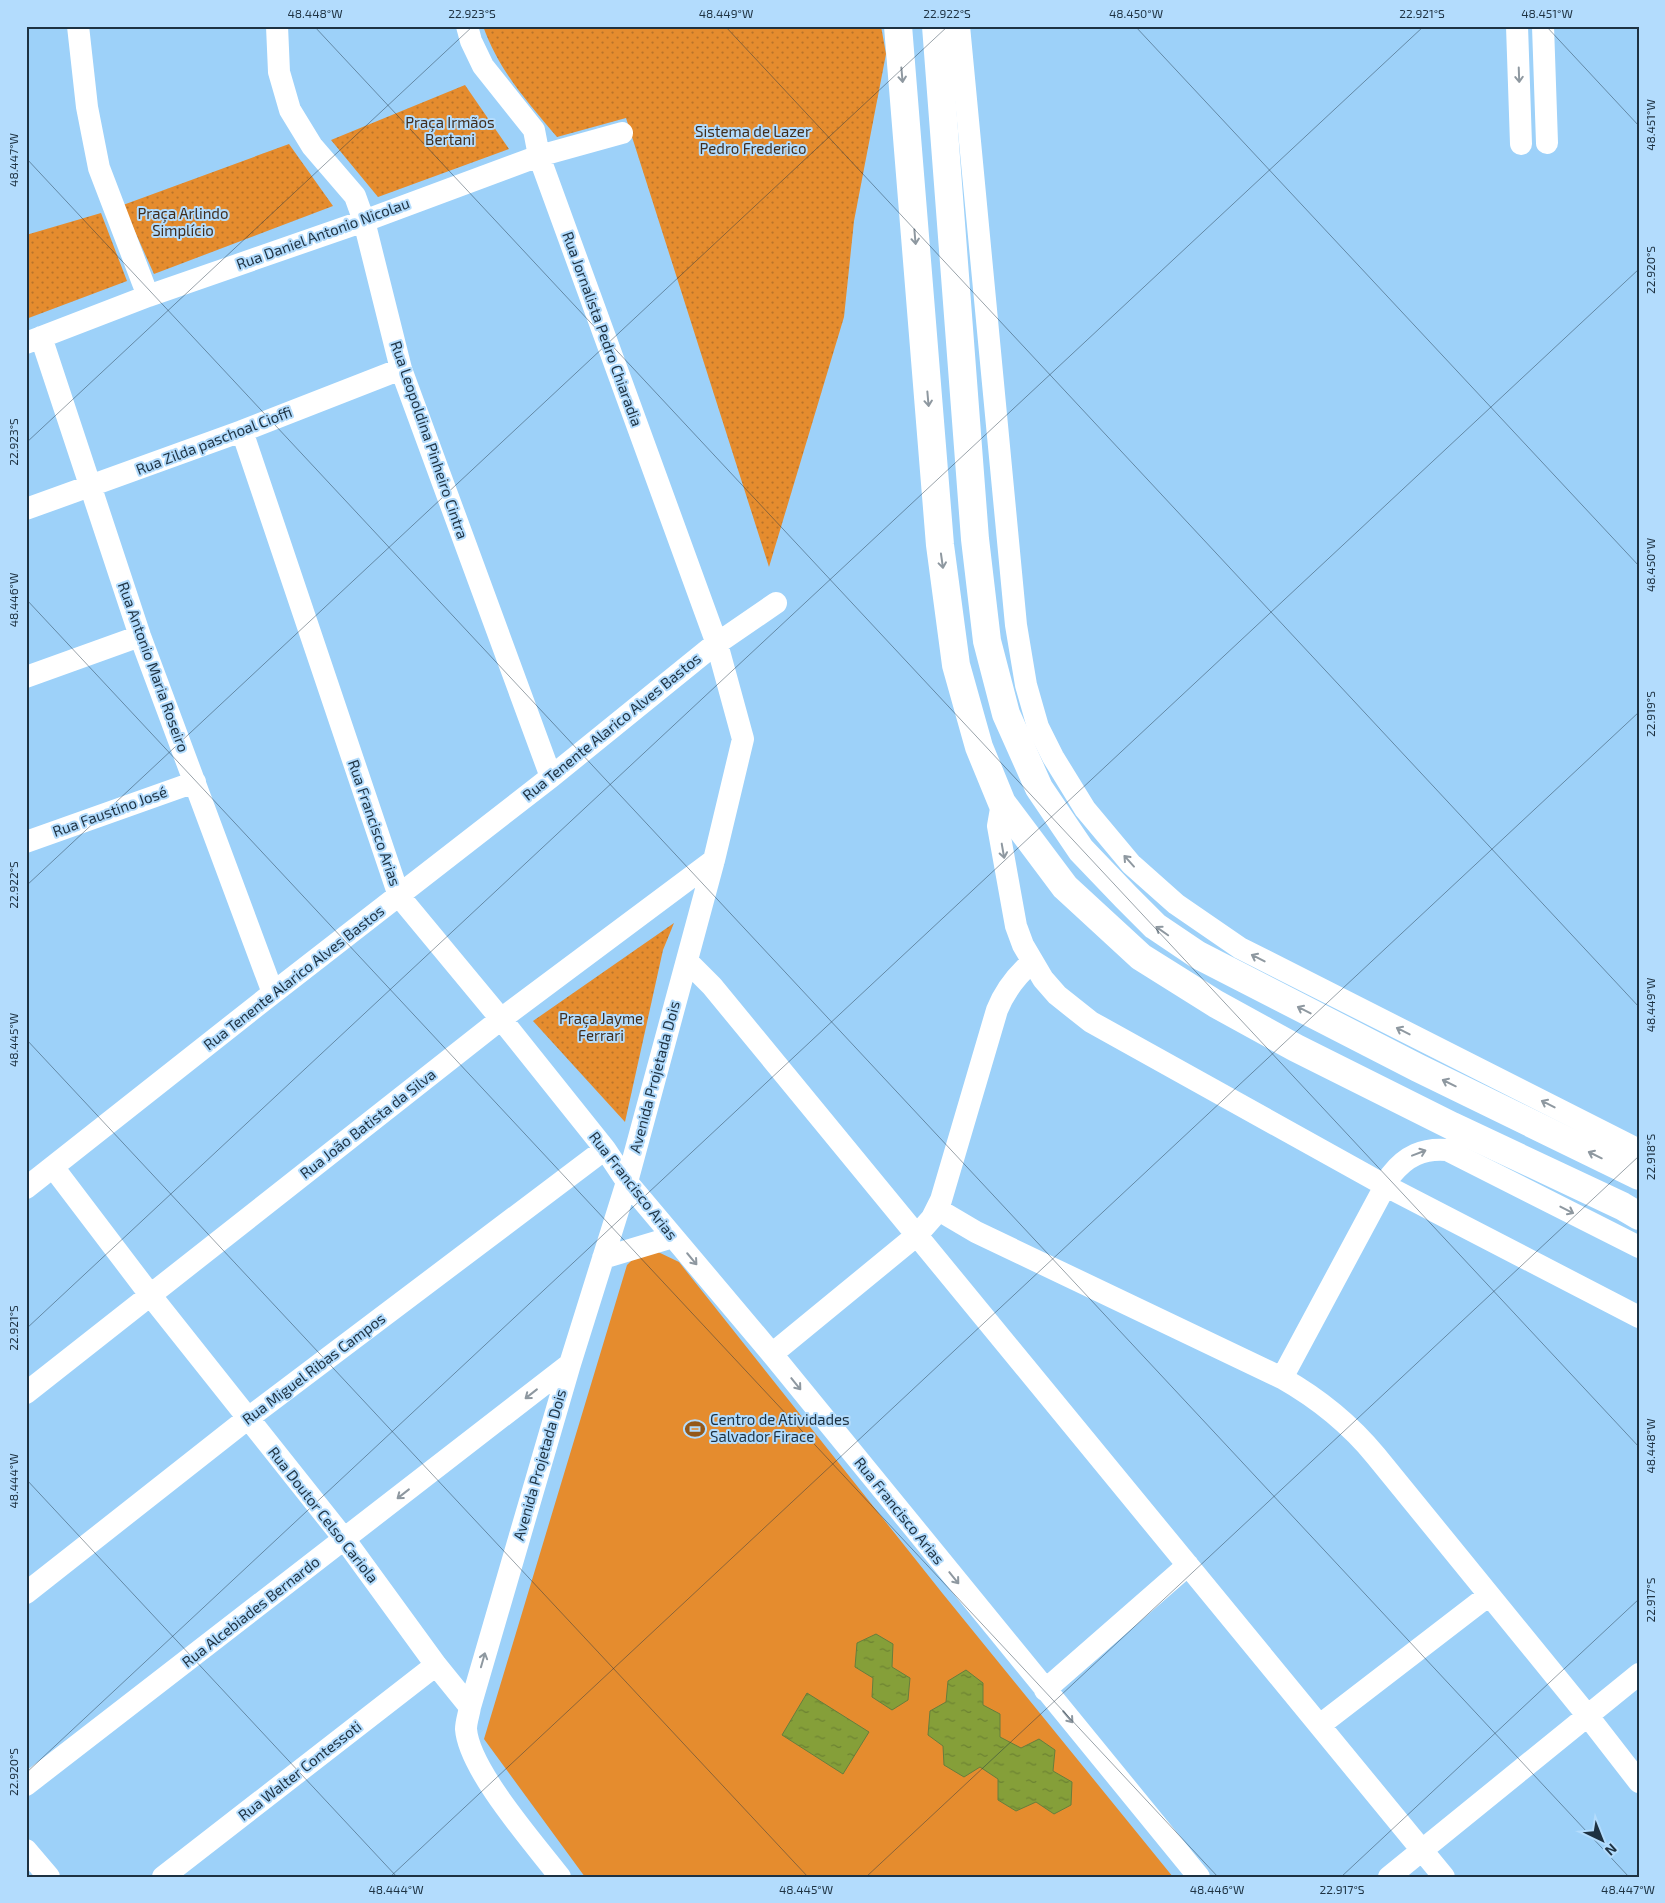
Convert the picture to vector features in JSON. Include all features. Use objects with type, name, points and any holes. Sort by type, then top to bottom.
[{"type":"main road","points":[[898,26],[940,545],[956,665],[978,747],[1002,802],[1065,887],[1140,957],[1216,1004],[1296,1048],[1452,1126],[1622,1206],[1639,1216]]},
{"type":"main road","points":[[936,26],[975,538],[987,641],[1006,714],[1039,788],[1081,850],[1155,926],[1198,955],[1418,1068],[1639,1176]]},
{"type":"street","points":[[78,26],[87,107],[99,168],[148,296]]},
{"type":"street","name":"Rua Leopoldina Pinheiro Cintra","points":[[277,26],[279,72],[290,110],[312,146],[355,196],[364,220],[401,369],[551,778]]},
{"type":"street","name":"Rua Jornalista Pedro Chiaradia","points":[[467,26],[471,41],[483,66],[534,130],[539,156],[717,644]]},
{"type":"street","points":[[959,26],[1016,625],[1026,685],[1038,726],[1053,757],[1085,809],[1131,864],[1176,904],[1240,948],[1639,1150]]},
{"type":"street","points":[[1518,26],[1521,144]]},
{"type":"street","points":[[1543,26],[1547,143]]},
{"type":"street","name":"Rua Daniel Antonio Nicolau","points":[[34,340],[148,296],[539,156],[622,132]]},
{"type":"street","name":"Rua Antonio Maria Roseiro","points":[[34,340],[91,487],[140,636],[273,993]]},
{"type":"street","name":"Rua Zilda paschoal Cioffi","points":[[26,509],[242,431],[401,369]]},
{"type":"street","name":"Rua Francisco Arias","points":[[242,431],[399,896],[605,1149],[626,1182],[772,1354],[1199,1877]]},
{"type":"street","name":"Rua Tenente Alarico Alves Bastos","points":[[26,1188],[273,993],[551,778],[717,644],[776,603]]},
{"type":"street","points":[[26,677],[140,636]]},
{"type":"street","name":"Avenida Projetada Dois","points":[[470,1707],[570,1364],[626,1182],[714,860],[742,739],[717,644]]},
{"type":"street","name":"Rua Faustino José","points":[[26,842],[195,782]]},
{"type":"street","points":[[1002,802],[998,826],[1016,926],[1032,962],[1057,995],[1091,1022],[1386,1186],[1639,1318]]},
{"type":"street","name":"Rua João Batista da Silva","points":[[26,1393],[501,1019],[714,860]]},
{"type":"street","points":[[687,961],[712,986],[1444,1877]]},
{"type":"street","points":[[772,1354],[917,1235],[937,1209],[942,1200],[997,1010],[1009,985],[1032,962]]},
{"type":"street","points":[[1452,1126],[1465,1141],[1513,1183]]},
{"type":"street","name":"Rua Miguel Ribas Campos","points":[[26,1594],[247,1419],[605,1149]]},
{"type":"street","points":[[1282,1378],[1395,1170],[1407,1158],[1427,1150],[1447,1150],[1639,1247]]},
{"type":"street","name":"Rua Doutor Celso Cariola","points":[[53,1167],[247,1419],[345,1540],[436,1665],[470,1707]]},
{"type":"street","points":[[937,1209],[976,1232],[1282,1378],[1332,1410],[1363,1439],[1639,1782]]},
{"type":"street","points":[[603,1258],[673,1237]]},
{"type":"street","name":"Rua Alcebiades Bernardo","points":[[26,1785],[570,1364]]},
{"type":"street","points":[[1045,1690],[1188,1565]]},
{"type":"street","points":[[1320,1725],[1489,1595]]},
{"type":"street","name":"Rua Walter Contessoti","points":[[163,1877],[436,1665]]},
{"type":"street","points":[[1389,1877],[1586,1715],[1639,1674]]},
{"type":"street","points":[[470,1707],[466,1729],[478,1766],[560,1877]]},
{"type":"street","points":[[26,1850],[49,1877]]},
{"type":"green space","name":"Sistema de Lazer Pedro Frederico","points":[[483,26],[881,26],[886,54],[854,221],[844,317],[769,567],[626,118],[557,137],[515,85],[497,57]]},
{"type":"green space","name":"Praça Irmãos Bertani","points":[[465,85],[509,149],[378,197],[331,140]]},
{"type":"green space","name":"Praça Arlindo Simplício","points":[[289,144],[333,206],[154,274],[123,205]]},
{"type":"green space","points":[[101,213],[127,281],[26,319],[26,235]]},
{"type":"green space","name":"Praça Jayme Ferrari","points":[[674,923],[663,950],[625,1122],[533,1021]]},
{"type":"green space","name":"Centro de Atividades Salvador Firace","points":[[656,1251],[679,1262],[943,1594],[1173,1877],[585,1877],[484,1739],[627,1265],[639,1253]]},
{"type":"water","points":[[876,1634],[893,1644],[892,1667],[910,1678],[908,1700],[892,1710],[872,1697],[873,1678],[855,1667],[857,1643]]},
{"type":"water","points":[[966,1670],[983,1683],[983,1705],[1000,1714],[1000,1737],[1021,1748],[1039,1739],[1055,1750],[1053,1771],[1072,1782],[1071,1805],[1054,1814],[1036,1802],[1016,1811],[998,1800],[998,1779],[980,1767],[964,1777],[944,1765],[943,1746],[928,1735],[930,1711],[946,1702],[948,1681]]},
{"type":"water","points":[[807,1693],[869,1732],[843,1774],[782,1735]]},
{"type":"place","name":"Centro de Atividades Salvador Firace","points":[[695,1429]]}]
